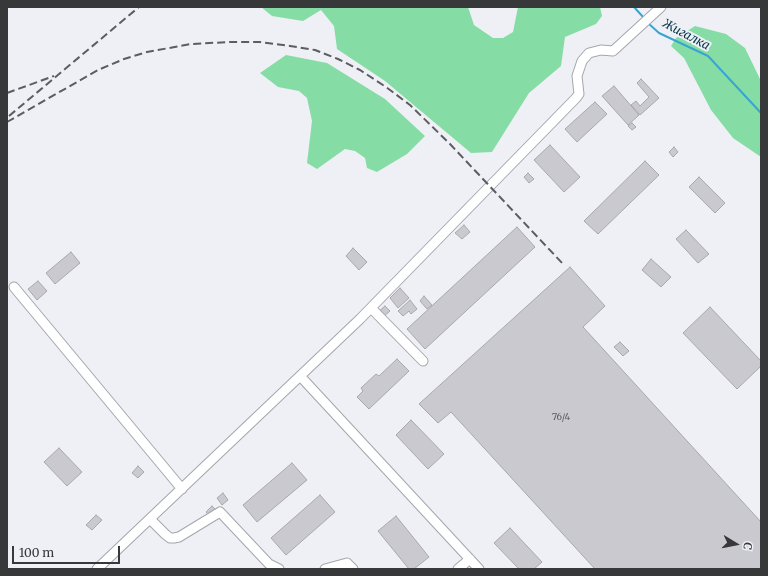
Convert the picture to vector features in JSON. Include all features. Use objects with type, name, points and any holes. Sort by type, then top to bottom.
[{"type":"street","points":[[97,569],[301,377],[371,308],[576,98],[579,94],[576,76],[582,61],[588,53],[601,50],[613,51],[661,7]]},
{"type":"street","points":[[14,287],[182,489]]},
{"type":"street","points":[[371,308],[423,361]]},
{"type":"street","points":[[301,377],[480,569]]},
{"type":"street","points":[[150,519],[170,538],[174,538],[220,512],[269,564],[279,569]]},
{"type":"street","points":[[458,569],[470,559]]},
{"type":"street","points":[[325,569],[347,563],[353,569]]},
{"type":"green space","points":[[261,7],[468,7],[474,25],[493,38],[503,38],[513,32],[518,7],[600,7],[602,16],[596,24],[565,37],[561,66],[529,93],[492,152],[471,153],[385,81],[337,49],[334,26],[321,10],[303,21],[272,16]]},
{"type":"green space","points":[[695,26],[726,34],[745,48],[761,81],[761,157],[733,138],[711,110],[684,58],[671,46],[676,38]]},
{"type":"green space","points":[[286,55],[327,63],[385,99],[425,136],[407,154],[377,172],[367,168],[365,158],[355,151],[345,149],[317,169],[307,163],[312,121],[307,98],[299,91],[278,87],[260,73]]},
{"type":"building","points":[[641,79],[659,98],[640,115],[631,105],[636,101],[640,106],[649,97],[637,83]]},
{"type":"building","points":[[614,86],[639,115],[628,125],[602,96]]},
{"type":"building","points":[[595,102],[607,114],[577,142],[565,129]]},
{"type":"building","points":[[632,123],[636,127],[632,130],[628,126]]},
{"type":"building","points":[[550,145],[580,177],[564,192],[534,160]]},
{"type":"building","points":[[674,147],[678,152],[673,157],[669,152]]},
{"type":"building","points":[[645,161],[659,175],[598,234],[584,221]]},
{"type":"building","points":[[528,173],[534,179],[529,183],[524,177]]},
{"type":"building","points":[[699,177],[725,203],[715,213],[689,187]]},
{"type":"building","points":[[464,225],[470,232],[462,239],[455,233]]},
{"type":"building","points":[[517,227],[535,247],[425,349],[407,329]]},
{"type":"building","points":[[686,230],[709,254],[698,263],[676,239]]},
{"type":"building","points":[[353,248],[367,262],[359,270],[346,256]]},
{"type":"building","points":[[71,252],[80,263],[55,284],[46,273]]},
{"type":"building","points":[[651,259],[671,277],[661,287],[642,270]]},
{"type":"building","points":[[570,267],[605,306],[583,327],[761,522],[761,569],[595,569],[451,412],[438,423],[419,404]]},
{"type":"building","points":[[38,281],[47,291],[37,300],[28,289]]},
{"type":"building","points":[[400,288],[409,298],[398,308],[390,298]]},
{"type":"building","points":[[424,296],[432,305],[427,309],[420,301]]},
{"type":"building","points":[[410,300],[417,309],[411,314],[409,311],[403,316],[398,311]]},
{"type":"building","points":[[385,306],[390,311],[383,317],[378,312]]},
{"type":"building","points":[[710,307],[761,361],[761,366],[737,389],[683,333]]},
{"type":"building","points":[[620,342],[629,351],[623,356],[614,347]]},
{"type":"building","points":[[397,359],[409,371],[369,409],[357,397],[363,391],[361,388],[376,374],[379,376]]},
{"type":"building","points":[[411,420],[444,454],[428,469],[396,435]]},
{"type":"building","points":[[59,448],[82,472],[67,486],[44,462]]},
{"type":"building","points":[[292,463],[307,480],[257,522],[243,505]]},
{"type":"building","points":[[138,466],[144,472],[138,478],[132,473]]},
{"type":"building","points":[[223,493],[228,500],[222,505],[217,498]]},
{"type":"building","points":[[320,495],[335,512],[286,555],[271,538]]},
{"type":"building","points":[[212,506],[215,509],[209,515],[206,512]]},
{"type":"building","points":[[96,515],[102,520],[92,530],[86,525]]},
{"type":"building","points":[[396,516],[429,557],[414,569],[409,569],[378,531]]},
{"type":"building","points":[[510,528],[542,562],[534,569],[519,569],[494,543]]},
{"type":"waterway","name":"Жигалка","points":[[634,7],[644,18]]},
{"type":"waterway","name":"Жигалка","points":[[648,23],[659,33],[708,56],[761,113]]},
{"type":"railway","points":[[9,116],[139,7]]},
{"type":"railway","points":[[7,122],[98,70],[124,59],[147,52],[191,44],[230,42],[260,42],[315,50],[360,70],[410,105],[450,144],[563,264]]},
{"type":"railway","points":[[7,93],[54,76]]}]
